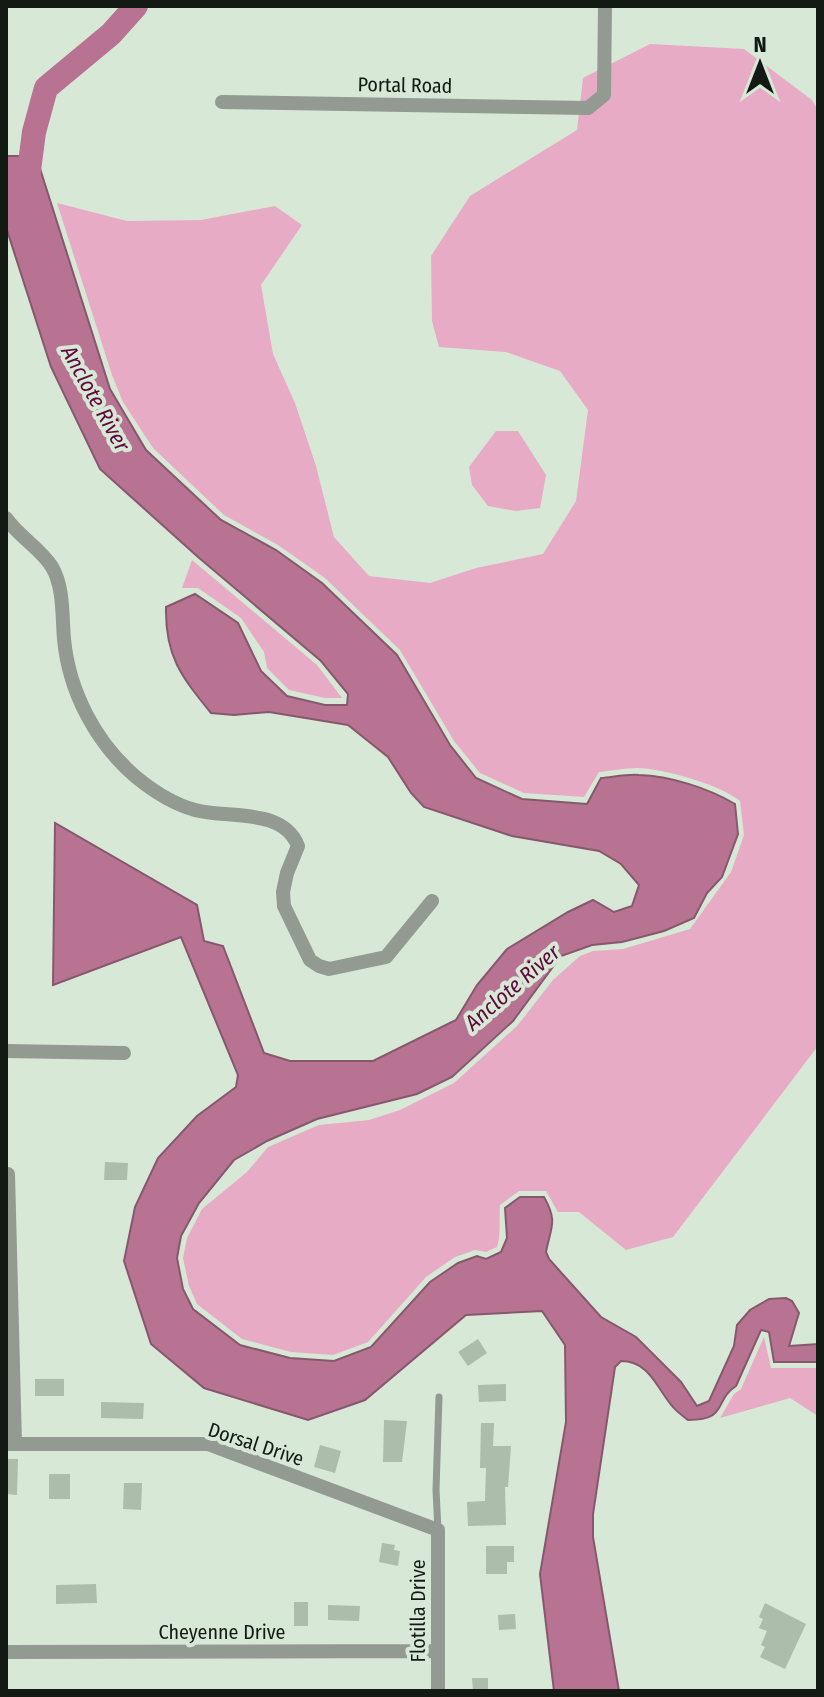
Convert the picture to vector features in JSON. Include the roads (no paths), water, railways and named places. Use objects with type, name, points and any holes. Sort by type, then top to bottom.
[{"type":"street","name":"Portal Road","points":[[222,102],[588,108],[604,95],[605,6]]},
{"type":"street","points":[[8,525],[52,567],[59,588],[64,646],[71,681],[108,750],[136,777],[165,797],[194,810],[245,815],[280,825],[293,834],[298,846],[283,892],[290,920],[310,960],[329,969],[386,957],[432,901]]},
{"type":"street","points":[[6,1051],[124,1053]]},
{"type":"street","points":[[8,1174],[11,1444]]},
{"type":"street","name":"Dorsal Drive","points":[[11,1444],[208,1444],[438,1530]]},
{"type":"street","name":"Flotilla Drive","points":[[438,1530],[438,1691]]},
{"type":"street","name":"Cheyenne Drive","points":[[6,1652],[438,1651]]},
{"type":"lane","points":[[438,1530],[439,1397]]},
{"type":"water","points":[[6,156],[36,156],[110,389],[146,450],[221,520],[276,550],[322,583],[397,655],[450,745],[476,778],[522,799],[587,804],[601,778],[651,776],[688,784],[735,804],[738,834],[722,877],[707,893],[694,918],[664,931],[622,942],[592,945],[561,956],[513,1021],[452,1077],[417,1094],[317,1119],[267,1141],[234,1160],[199,1203],[181,1236],[177,1258],[183,1289],[193,1309],[240,1345],[290,1358],[334,1361],[371,1347],[430,1282],[458,1263],[477,1256],[486,1259],[501,1252],[507,1238],[505,1208],[520,1197],[544,1197],[552,1219],[546,1252],[549,1259],[601,1317],[636,1337],[681,1382],[697,1406],[709,1401],[734,1346],[737,1325],[750,1310],[769,1299],[786,1298],[792,1301],[799,1313],[789,1346],[818,1344],[818,1362],[774,1362],[769,1332],[761,1330],[736,1386],[710,1417],[688,1420],[667,1400],[646,1371],[631,1362],[621,1361],[615,1367],[593,1514],[593,1537],[619,1691],[554,1691],[540,1574],[566,1422],[565,1345],[542,1311],[466,1315],[365,1400],[308,1420],[204,1388],[151,1344],[124,1261],[135,1207],[158,1158],[197,1116],[236,1087],[238,1075],[181,937],[53,985],[55,823],[197,905],[204,941],[223,946],[264,1053],[290,1061],[373,1061],[456,1020],[477,985],[507,949],[593,900],[614,912],[632,906],[639,885],[621,864],[599,851],[512,836],[424,807],[388,757],[348,725],[269,712],[211,713],[183,676],[168,639],[166,607],[195,594],[238,623],[261,671],[287,696],[325,705],[347,705],[348,694],[321,661],[100,469],[51,367],[6,227]]},
{"type":"waterway","name":"Anclote River","points":[[27,186],[34,132],[46,88],[111,34],[136,6]]}]
